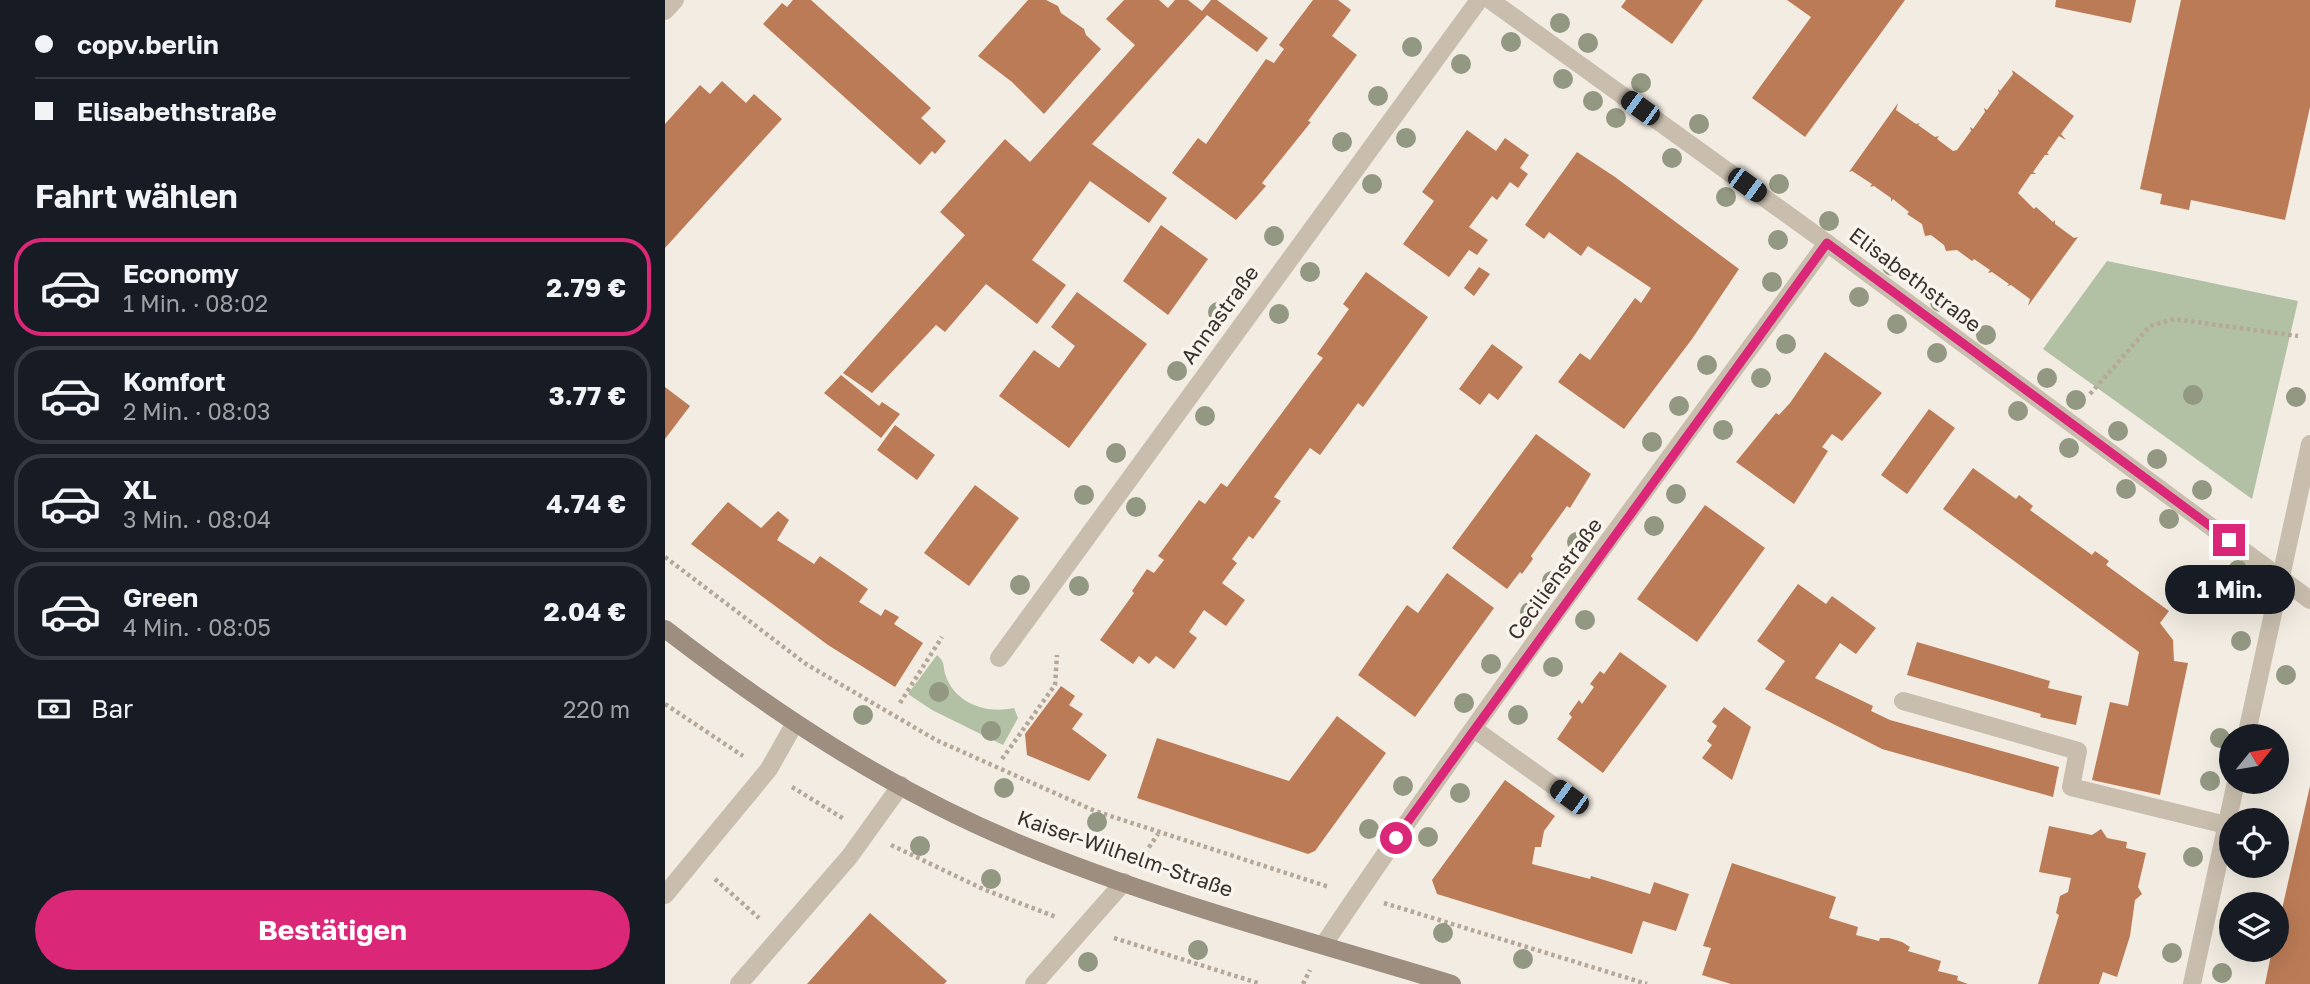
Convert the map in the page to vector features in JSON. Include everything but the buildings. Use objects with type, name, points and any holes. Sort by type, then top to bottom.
[{"type":"main road","name":"Kaiser-Wilhelm-Straße","points":[[665,629],[795,723],[901,785],[1015,842],[1124,882],[1452,984]]},
{"type":"street","points":[[665,11],[675,0]]},
{"type":"street","name":"Annastraße","points":[[999,658],[1479,0]]},
{"type":"street","name":"Elisabethstraße","points":[[1490,0],[1827,243],[2310,600]]},
{"type":"street","name":"Cecilienstraße","points":[[1324,944],[1474,729],[1827,243]]},
{"type":"street","points":[[2249,724],[2310,444]]},
{"type":"street","points":[[1903,701],[2078,751],[2071,787],[2219,823]]},
{"type":"street","points":[[665,895],[767,772],[795,723]]},
{"type":"street","points":[[1474,729],[1569,797]]},
{"type":"street","points":[[739,984],[867,833],[901,785]]},
{"type":"street","points":[[2192,984],[2219,858]]},
{"type":"street","points":[[1034,984],[1124,882]]},
{"type":"path","points":[[2090,394],[2150,326],[2174,319],[2298,336]]},
{"type":"path","points":[[665,557],[806,663],[936,740],[1095,811],[1307,880]]},
{"type":"path","points":[[900,703],[942,637]]},
{"type":"path","points":[[1002,759],[1055,685],[1057,655]]},
{"type":"path","points":[[665,704],[767,772],[867,833],[983,889],[1084,927],[1261,984]]},
{"type":"path","points":[[694,860],[780,936]]},
{"type":"path","points":[[1405,909],[1647,984]]},
{"type":"green space","points":[[2107,261],[2298,301],[2252,499],[2043,349]]},
{"type":"green space","points":[[937,655],[943,662],[950,684],[964,700],[982,708],[1014,708],[1018,718],[1003,745],[932,710],[908,694]]},
{"type":"route","points":[[1396,838],[1827,243],[2229,540]]}]
